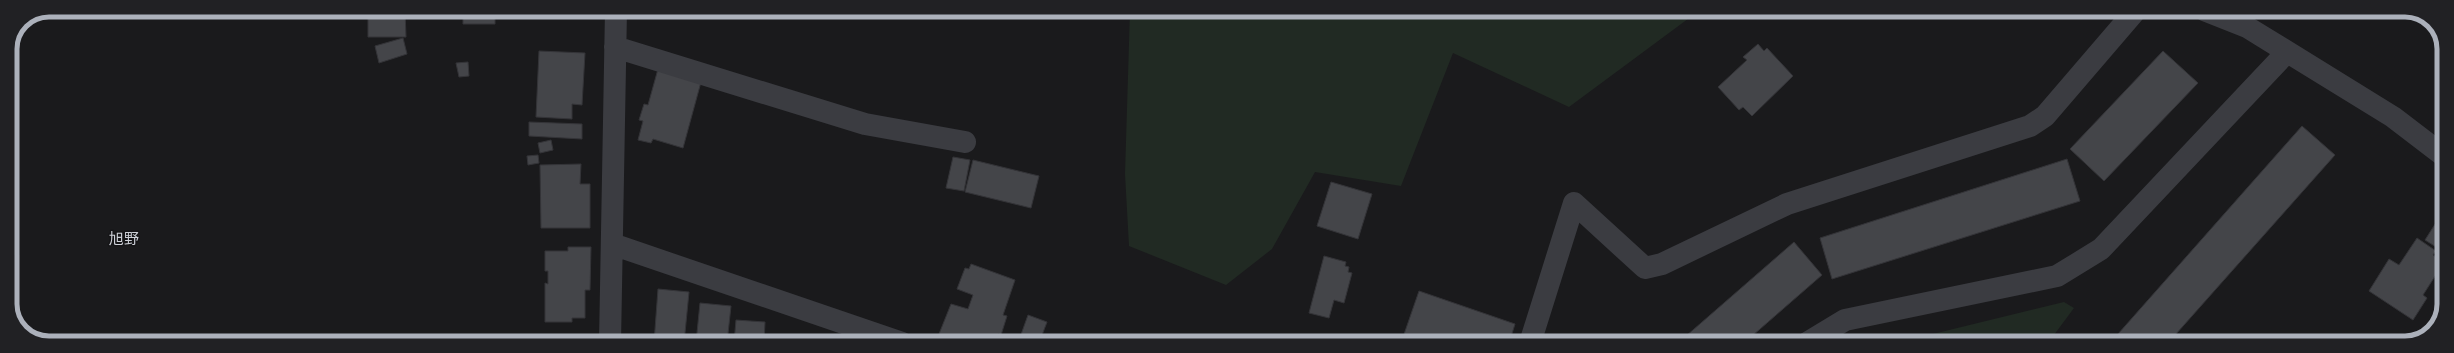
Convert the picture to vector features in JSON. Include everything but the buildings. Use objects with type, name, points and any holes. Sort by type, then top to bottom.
[{"type":"street","points":[[610,336],[616,17]]},
{"type":"street","points":[[1532,336],[1574,203],[1645,268],[1662,264],[1787,204],[2030,126],[2045,116],[2130,17]]},
{"type":"street","points":[[2222,17],[2247,27],[2437,144]]},
{"type":"street","points":[[615,47],[865,124],[965,142]]},
{"type":"street","points":[[1818,336],[1844,320],[2057,276],[2101,249],[2287,52]]},
{"type":"street","points":[[612,244],[881,336]]},
{"type":"shaded area","points":[[1130,17],[1691,17],[1569,107],[1453,53],[1401,186],[1315,172],[1272,249],[1226,285],[1129,246],[1125,174]]},
{"type":"shaded area","points":[[2064,302],[2074,308],[2053,336],[1925,336]]},
{"type":"district","name":"旭野","points":[[124,238]]}]
